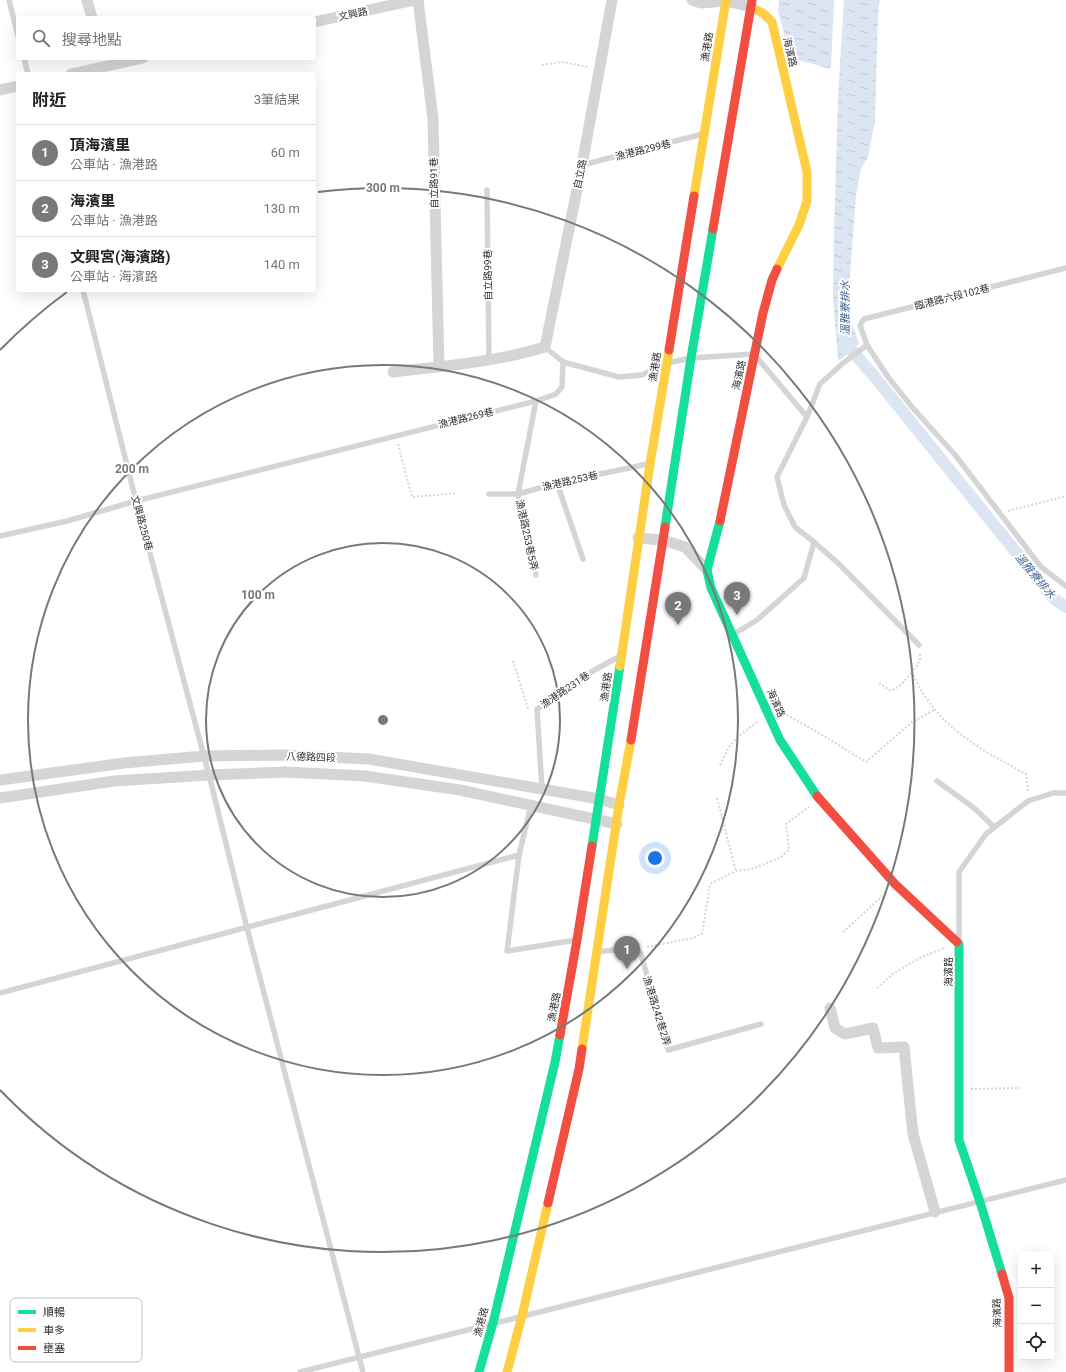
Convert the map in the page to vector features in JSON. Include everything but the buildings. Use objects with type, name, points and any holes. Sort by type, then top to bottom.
[{"type":"street","points":[[87,0],[91,16]]},
{"type":"street","name":"文興路","points":[[316,22],[416,0]]},
{"type":"street","name":"自立路91巷","points":[[416,0],[433,119],[439,366]]},
{"type":"street","name":"自立路","points":[[545,347],[582,165],[612,0]]},
{"type":"street","points":[[507,1372],[522,1316],[579,1069],[691,358],[751,3],[726,0],[701,3],[692,0]]},
{"type":"street","name":"漁港路","points":[[479,1372],[493,1323],[554,1062],[577,940],[622,655],[638,538],[726,0]]},
{"type":"street","name":"海濱路","points":[[751,3],[772,22],[806,166],[807,201],[800,226],[772,280],[763,313],[718,529],[707,570],[710,588],[733,635],[780,740],[819,799],[895,884],[959,944],[959,1140],[980,1202],[1009,1298],[1009,1372]]},
{"type":"street","points":[[76,72],[104,62],[124,60]]},
{"type":"street","points":[[0,90],[16,86]]},
{"type":"street","points":[[393,372],[489,361],[545,347]]},
{"type":"street","points":[[638,538],[663,540],[685,547],[707,570]]},
{"type":"street","name":"八德路四段","points":[[0,780],[124,763],[204,756],[369,758],[542,788],[599,799],[620,805]]},
{"type":"street","points":[[253,756],[255,773]]},
{"type":"street","name":"八德路四段","points":[[0,798],[114,781],[285,772],[365,776],[460,790],[617,824]]},
{"type":"street","points":[[830,1008],[835,1028],[844,1034],[873,1028],[878,1048],[904,1047],[912,1134],[935,1212]]},
{"type":"lane","points":[[9,0],[16,28]]},
{"type":"lane","points":[[24,60],[28,72]]},
{"type":"lane","name":"漁港路299巷","points":[[582,165],[704,134]]},
{"type":"lane","name":"自立路99巷","points":[[487,190],[489,361]]},
{"type":"lane","name":"臨港路六段102巷","points":[[867,345],[860,325],[864,319],[1066,268]]},
{"type":"lane","name":"文興路250巷","points":[[84,292],[136,501],[210,775],[363,1372]]},
{"type":"lane","points":[[919,645],[839,564],[795,527],[784,505],[777,476],[807,417],[820,384],[842,364],[867,345],[888,377],[912,407],[956,456],[1041,567],[1066,586]]},
{"type":"lane","points":[[545,347],[563,362],[619,377],[642,375],[667,362],[691,358],[754,354],[807,417]]},
{"type":"lane","name":"漁港路269巷","points":[[0,536],[67,521],[136,501],[395,435],[536,401],[556,394],[562,387],[563,362]]},
{"type":"lane","points":[[518,494],[536,401]]},
{"type":"lane","name":"漁港路253巷","points":[[489,494],[518,494],[556,483],[650,464]]},
{"type":"lane","points":[[556,483],[584,559]]},
{"type":"lane","name":"漁港路253巷5弄","points":[[518,494],[536,575]]},
{"type":"lane","points":[[733,635],[757,620],[804,578],[814,542]]},
{"type":"lane","name":"漁港路231巷","points":[[542,788],[537,709],[591,672],[622,655]]},
{"type":"lane","points":[[937,781],[974,808],[994,827]]},
{"type":"lane","points":[[959,944],[959,872],[986,834],[1028,801],[1053,793],[1066,793]]},
{"type":"lane","points":[[531,805],[519,855],[507,951],[577,940]]},
{"type":"lane","points":[[0,993],[519,855]]},
{"type":"lane","points":[[597,952],[631,948],[638,950]]},
{"type":"lane","name":"漁港路242巷2弄","points":[[638,950],[668,1050],[761,1024]]},
{"type":"lane","points":[[300,1372],[1066,1180]]},
{"type":"path","points":[[542,65],[562,62],[600,69]]},
{"type":"path","points":[[395,435],[412,497],[457,493]]},
{"type":"path","points":[[1000,514],[1066,496]]},
{"type":"path","points":[[879,683],[891,691],[901,685],[920,661],[919,645]]},
{"type":"path","points":[[513,660],[529,713],[537,713]]},
{"type":"path","points":[[912,672],[934,710],[963,738],[1026,774],[1028,801]]},
{"type":"path","points":[[720,765],[729,746],[767,709],[793,718],[866,762],[911,723],[934,710]]},
{"type":"path","points":[[716,798],[736,871]]},
{"type":"path","points":[[638,950],[656,944],[693,938],[702,934],[710,884],[736,871],[752,869],[781,857],[790,850],[786,824],[819,799]]},
{"type":"path","points":[[843,932],[895,884]]},
{"type":"path","points":[[877,988],[894,973],[920,958],[934,954],[951,945],[959,944]]},
{"type":"path","points":[[959,1089],[1020,1088]]},
{"type":"water","points":[[779,0],[834,0],[831,69],[791,58],[778,11]]},
{"type":"water","points":[[844,0],[880,0],[878,14],[875,121],[868,157],[861,169],[856,196],[848,300],[850,319],[859,342],[858,345],[840,360],[838,359],[833,299],[838,96]]},
{"type":"waterway","name":"溫雅寮排水","points":[[845,338],[845,343],[874,376],[1053,598],[1066,607]]},
{"type":"traffic: fast","points":[[665,527],[691,358],[713,229]]},
{"type":"traffic: fast","points":[[720,521],[707,570],[711,588],[780,740],[817,796]]},
{"type":"traffic: fast","points":[[592,846],[620,666]]},
{"type":"traffic: fast","points":[[957,942],[959,944],[959,1140],[1002,1274]]},
{"type":"traffic: fast","points":[[479,1372],[493,1323],[555,1062],[560,1035]]},
{"type":"traffic: slow","points":[[694,196],[726,0]]},
{"type":"traffic: slow","points":[[751,7],[764,14],[772,22],[807,172],[807,201],[799,225],[777,269]]},
{"type":"traffic: slow","points":[[620,666],[650,464],[669,350]]},
{"type":"traffic: slow","points":[[582,1049],[619,805],[631,740]]},
{"type":"traffic: slow","points":[[507,1372],[522,1316],[548,1203]]},
{"type":"traffic: jam","points":[[713,229],[752,0]]},
{"type":"traffic: jam","points":[[669,350],[694,196]]},
{"type":"traffic: jam","points":[[720,521],[763,313],[772,280],[777,269]]},
{"type":"traffic: jam","points":[[631,740],[665,527]]},
{"type":"traffic: jam","points":[[817,796],[895,884],[957,942]]},
{"type":"traffic: jam","points":[[560,1035],[592,846]]},
{"type":"traffic: jam","points":[[548,1203],[579,1069],[582,1049]]},
{"type":"traffic: jam","points":[[1002,1274],[1009,1298],[1009,1372]]},
{"type":"place","name":"文興宮(海濱路)","points":[[737,615]]},
{"type":"place","name":"海濱里","points":[[678,625]]},
{"type":"place","name":"頂海濱里","points":[[627,969]]}]
